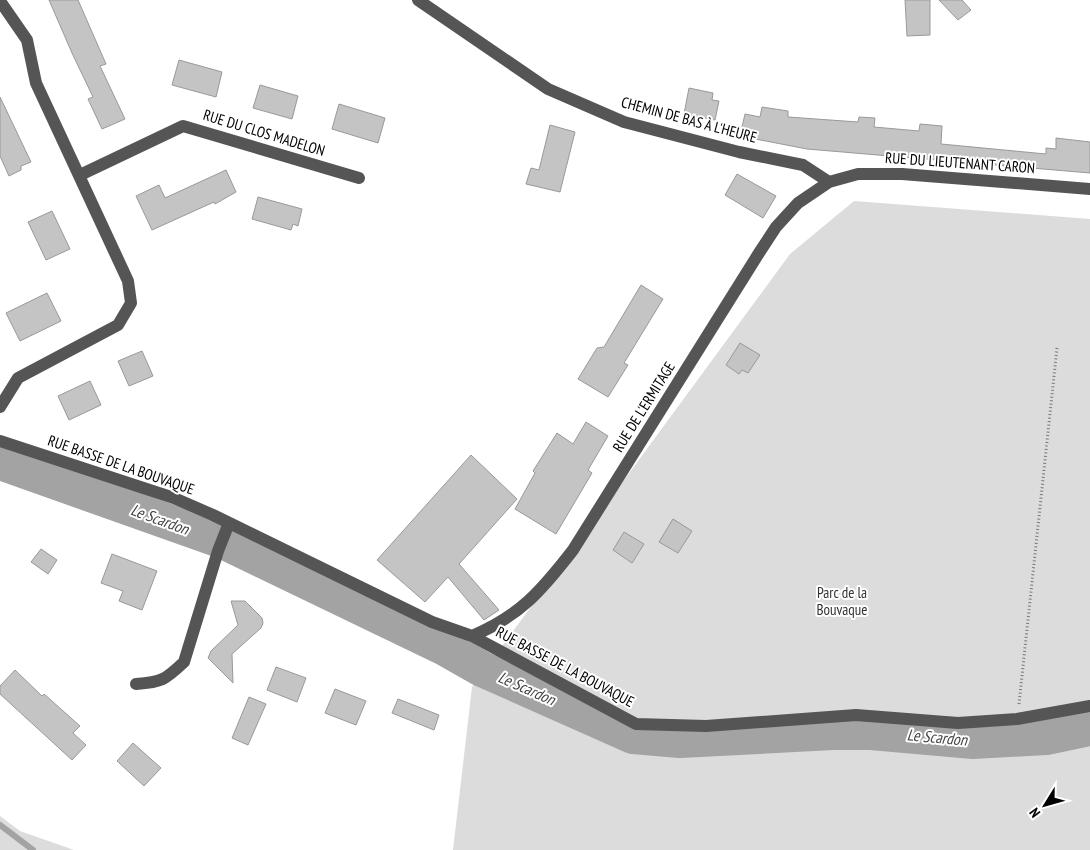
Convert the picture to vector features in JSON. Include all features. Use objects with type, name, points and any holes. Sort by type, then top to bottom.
[{"type":"street","name":"CHEMIN DE BAS À L'HEURE","points":[[418,0],[548,89],[624,122],[739,152],[803,166],[829,182]]},
{"type":"street","points":[[0,1],[27,40],[36,83],[128,281],[130,302],[118,325],[18,378],[0,407]]},
{"type":"street","name":"RUE DU CLOS MADELON","points":[[80,176],[183,126],[359,178]]},
{"type":"street","name":"RUE DU LIEUTENANT CARON","points":[[829,182],[858,174],[902,174],[1090,190]]},
{"type":"street","name":"RUE DE L'ERMITAGE","points":[[472,636],[494,627],[517,612],[537,594],[558,570],[573,550],[776,227],[798,203],[829,182]]},
{"type":"street","name":"RUE BASSE DE LA BOUVAQUE","points":[[0,441],[174,498],[432,622],[472,636],[636,724],[706,726],[856,715],[958,723],[1018,719],[1090,706]]},
{"type":"street","points":[[136,684],[157,682],[171,675],[184,662],[218,551],[229,523]]},
{"type":"path","points":[[1018,719],[1057,348]]},
{"type":"green space","name":"Parc de la Bouvaque","points":[[854,201],[1090,219],[1090,850],[453,850],[472,687],[790,254]]},
{"type":"green space","points":[[0,816],[20,831],[74,850],[0,850]]},
{"type":"building","points":[[49,0],[78,0],[106,64],[100,66],[125,119],[102,129],[88,99],[93,97]]},
{"type":"building","points":[[905,0],[930,0],[930,35],[907,36]]},
{"type":"building","points":[[939,0],[962,0],[971,10],[958,20]]},
{"type":"building","points":[[179,60],[222,72],[216,97],[172,85]]},
{"type":"building","points":[[260,85],[298,96],[292,119],[253,108]]},
{"type":"building","points":[[689,88],[713,93],[712,100],[719,101],[715,120],[684,114]]},
{"type":"building","points":[[0,97],[31,162],[21,166],[21,170],[9,176],[0,156]]},
{"type":"building","points":[[339,104],[385,118],[378,143],[332,129]]},
{"type":"building","points":[[762,107],[788,111],[788,117],[858,122],[859,117],[875,118],[874,127],[919,131],[920,124],[942,126],[941,144],[1046,154],[1046,148],[1056,149],[1056,138],[1090,142],[1090,173],[807,149],[740,136],[745,114],[760,117]]},
{"type":"building","points":[[550,125],[575,132],[560,192],[526,184],[531,168],[539,170]]},
{"type":"building","points":[[226,170],[236,192],[215,204],[214,202],[152,230],[136,196],[159,185],[165,198]]},
{"type":"building","points":[[737,174],[776,196],[763,218],[725,195]]},
{"type":"building","points":[[258,197],[302,209],[298,226],[293,224],[291,230],[252,219]]},
{"type":"building","points":[[52,211],[70,249],[46,260],[28,222]]},
{"type":"building","points":[[641,285],[663,299],[624,363],[628,365],[608,397],[578,379],[597,348],[604,347]]},
{"type":"building","points":[[47,293],[61,321],[20,341],[6,313]]},
{"type":"building","points":[[740,343],[760,355],[748,373],[742,370],[739,374],[726,365]]},
{"type":"building","points":[[142,351],[153,376],[129,386],[118,361]]},
{"type":"building","points":[[90,381],[101,405],[69,420],[58,396]]},
{"type":"building","points":[[586,422],[608,436],[588,470],[592,473],[556,534],[515,509],[535,473],[533,471],[557,433],[573,444]]},
{"type":"building","points":[[471,455],[517,499],[459,564],[499,610],[484,620],[448,577],[425,602],[377,560]]},
{"type":"building","points":[[673,519],[692,531],[678,553],[659,542]]},
{"type":"building","points":[[624,532],[644,544],[632,563],[613,550]]},
{"type":"building","points":[[41,549],[57,560],[48,574],[31,562]]},
{"type":"building","points":[[112,554],[157,571],[142,610],[119,601],[123,591],[101,583]]},
{"type":"building","points":[[231,601],[245,601],[262,618],[263,623],[261,628],[232,654],[233,683],[208,658],[211,651],[238,625]]},
{"type":"building","points":[[276,667],[306,678],[297,702],[267,690]]},
{"type":"building","points":[[15,670],[42,696],[44,694],[80,726],[73,733],[86,745],[72,760],[0,694],[0,686]]},
{"type":"building","points":[[335,689],[366,701],[356,725],[325,713]]},
{"type":"building","points":[[249,697],[266,704],[248,745],[232,738]]},
{"type":"building","points":[[398,699],[439,715],[434,730],[392,713]]},
{"type":"building","points":[[133,743],[161,768],[144,786],[117,761]]},
{"type":"waterway","name":"Le Scardon","points":[[0,462],[223,541],[445,648],[482,669],[633,736],[680,740],[833,732],[871,732],[973,741],[1046,737],[1090,728]]},
{"type":"waterway","points":[[0,825],[33,850]]}]
